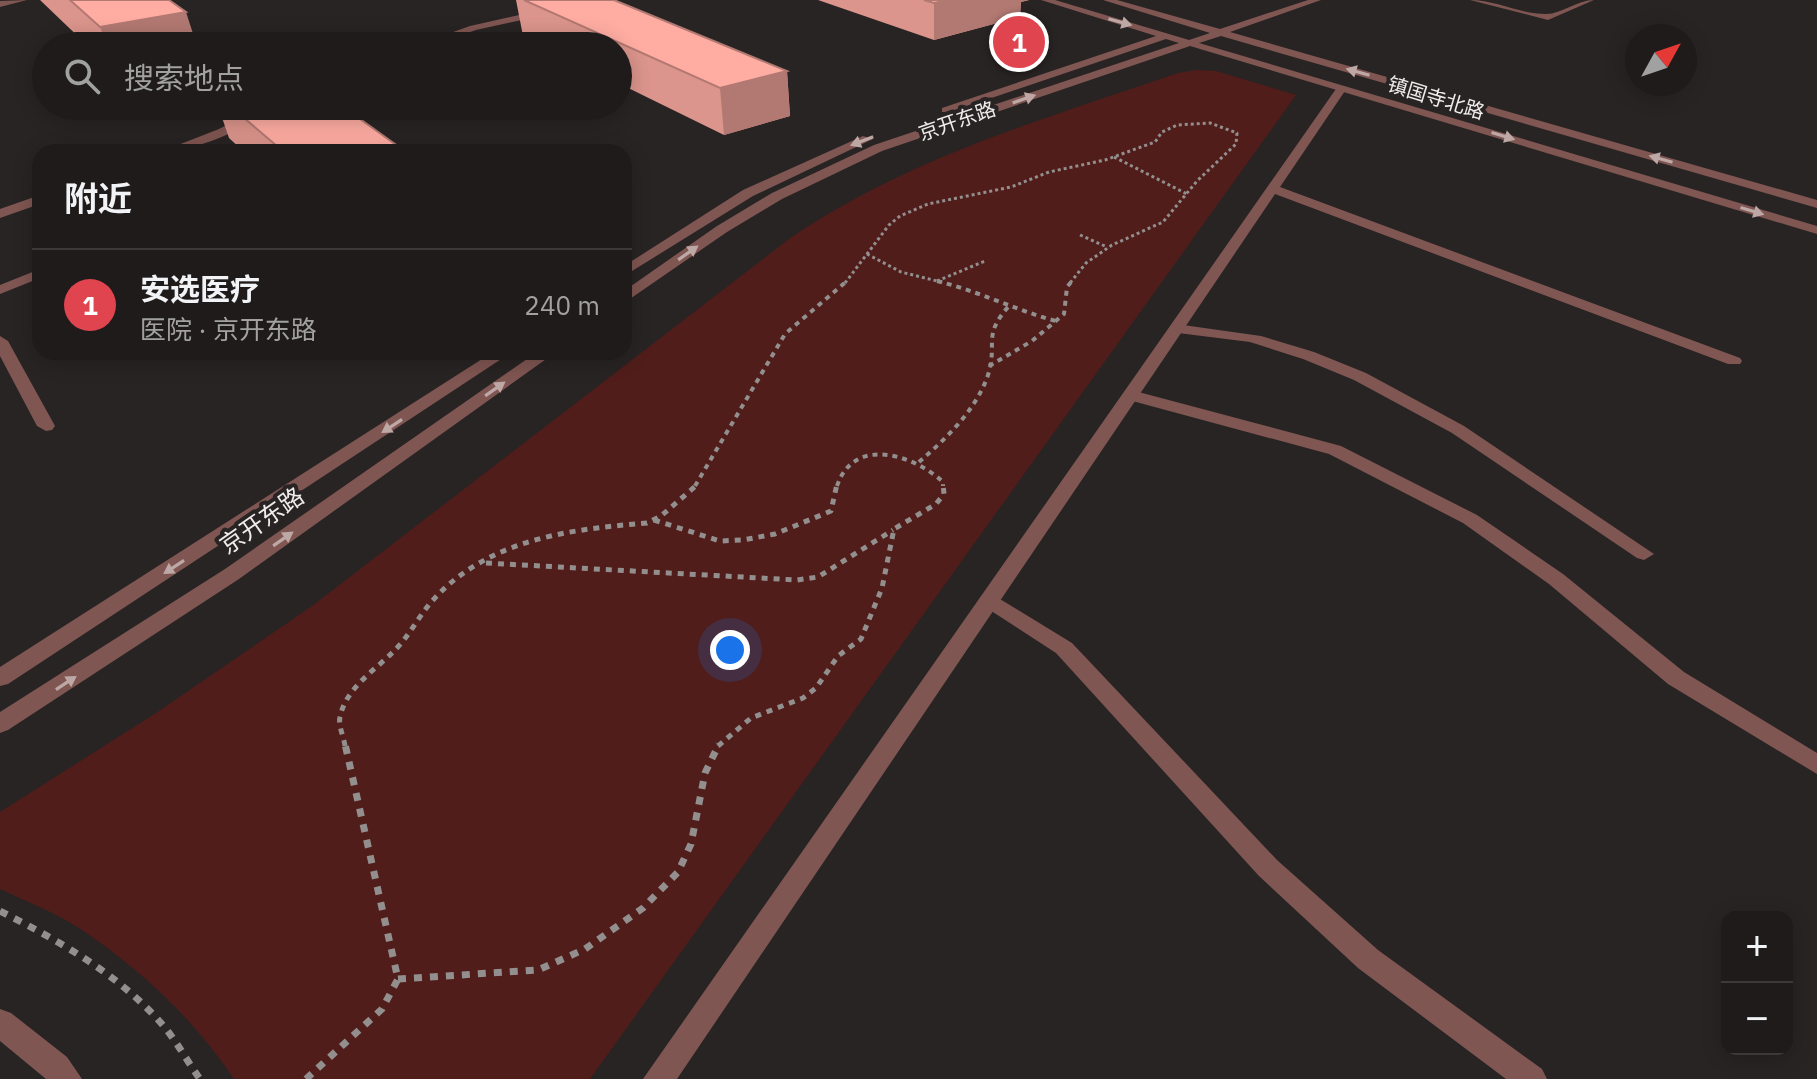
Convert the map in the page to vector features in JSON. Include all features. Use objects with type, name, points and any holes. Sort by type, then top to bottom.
[{"type":"street","points":[[0,4],[23,0]]},
{"type":"street","name":"镇国寺北路","points":[[1045,0],[1817,230]]},
{"type":"street","name":"镇国寺北路","points":[[1107,0],[1817,204]]},
{"type":"street","name":"京开东路","points":[[939,113],[1281,0]]},
{"type":"street","name":"京开东路","points":[[632,292],[722,229],[777,196],[878,148],[1317,0]]},
{"type":"street","points":[[1474,0],[1548,17],[1590,0]]},
{"type":"street","points":[[461,32],[560,9]]},
{"type":"street","points":[[659,1079],[1342,88]]},
{"type":"street","points":[[188,144],[244,120]]},
{"type":"street","name":"京开东路","points":[[632,267],[748,193],[820,158],[909,123]]},
{"type":"street","points":[[1273,189],[1734,361]]},
{"type":"street","points":[[0,214],[32,202]]},
{"type":"street","points":[[0,290],[32,276]]},
{"type":"street","points":[[1176,329],[1253,338],[1310,356],[1376,384],[1426,409],[1644,554]]},
{"type":"street","points":[[0,341],[46,426]]},
{"type":"street","name":"京开东路","points":[[0,678],[492,360]]},
{"type":"street","name":"京开东路","points":[[0,724],[232,574],[537,360]]},
{"type":"street","points":[[1131,395],[1335,450],[1470,519],[1556,579],[1676,678],[1817,765]]},
{"type":"street","points":[[990,600],[1064,648],[1268,868],[1368,959],[1531,1079]]},
{"type":"street","points":[[0,1023],[56,1067],[66,1079]]},
{"type":"path","points":[[306,1079],[382,1009],[398,979],[339,718],[355,686],[396,650],[435,598],[485,563],[526,541],[582,528],[633,526],[653,520],[701,481],[785,334],[826,302],[889,225],[912,210],[1011,187],[1049,172],[1114,157],[1155,142],[1169,128],[1188,123],[1210,123],[1237,133],[1236,144],[1197,181],[1163,222],[1108,248],[1074,275],[1067,287],[1064,314],[1032,341],[989,366]]},
{"type":"path","points":[[1114,157],[1187,194]]},
{"type":"path","points":[[1080,235],[1108,248]]},
{"type":"path","points":[[867,254],[891,268],[978,291],[1008,307],[1056,321]]},
{"type":"path","points":[[936,281],[985,261]]},
{"type":"path","points":[[919,462],[979,393],[989,366],[988,338],[993,323],[1008,307]]},
{"type":"path","points":[[485,563],[797,580],[818,577],[936,504],[944,494],[943,482],[919,462],[892,454],[866,456],[842,474],[831,511],[775,534],[720,541],[653,520]]},
{"type":"path","points":[[398,979],[538,970],[585,949],[643,908],[678,872],[691,844],[705,773],[714,750],[731,732],[751,718],[803,698],[816,688],[838,656],[861,639],[882,588],[894,529]]},
{"type":"path","points":[[0,911],[67,944],[119,982],[163,1025],[200,1079]]},
{"type":"shaded area","points":[[1216,71],[1296,95],[590,1079],[234,1079],[184,1016],[125,962],[72,924],[0,889],[0,812],[156,713],[312,606],[789,239],[834,210],[929,163],[1027,124],[1178,73]]},
{"type":"building","points":[[70,0],[169,0],[186,12],[100,27]]},
{"type":"building","points":[[524,0],[614,0],[787,71],[720,88],[632,48],[632,32],[595,32]]},
{"type":"building","points":[[246,120],[361,120],[395,144],[275,144]]},
{"type":"place","name":"安选医疗","points":[[1019,42]]}]
